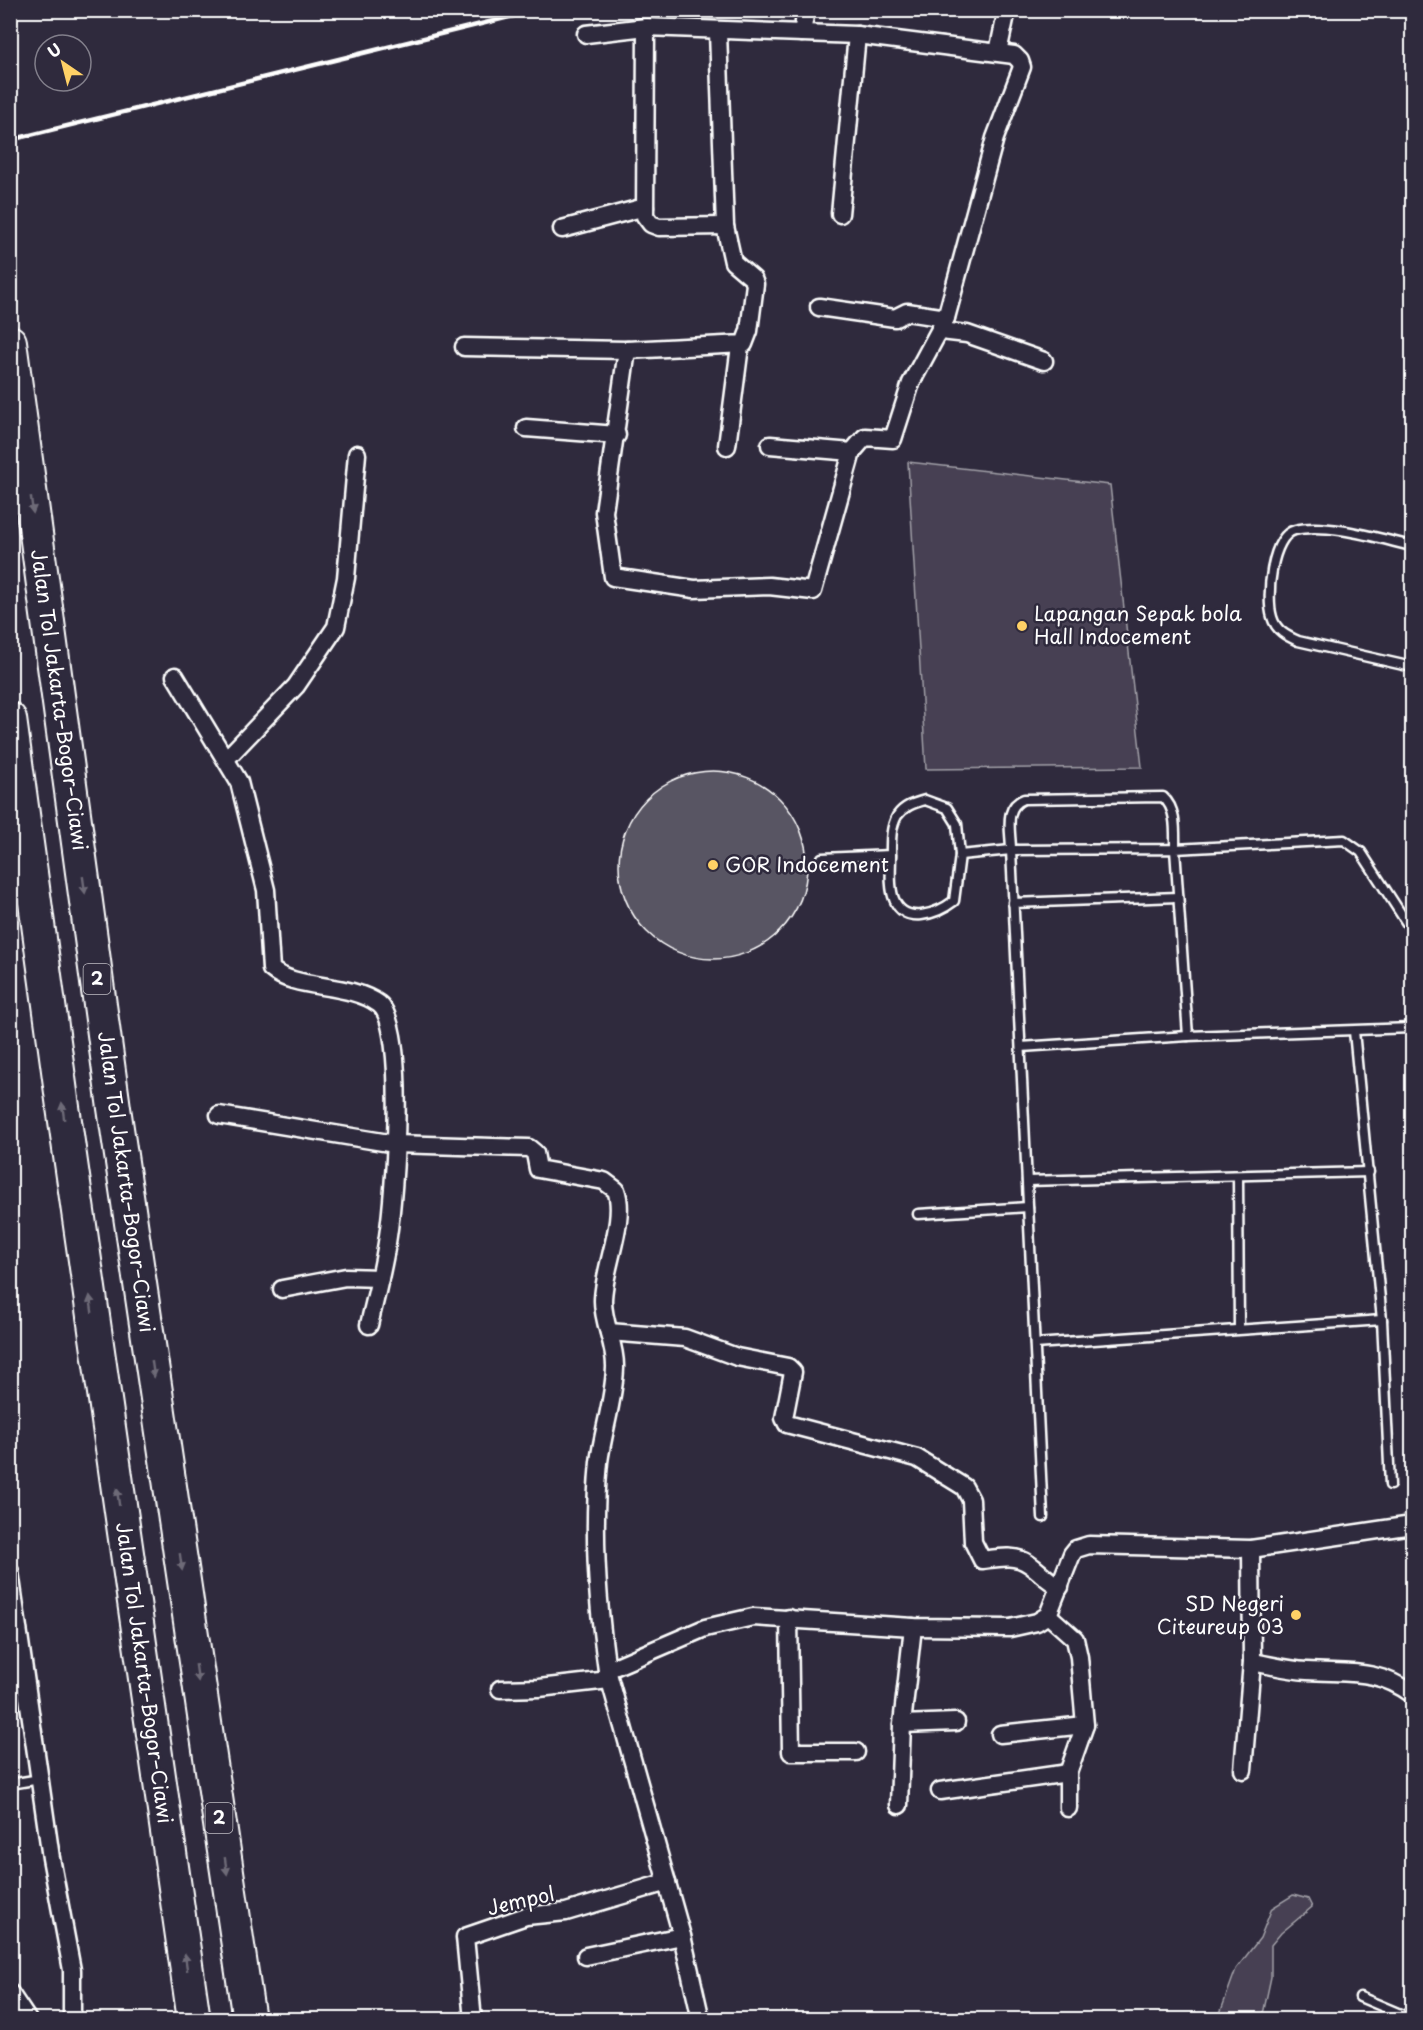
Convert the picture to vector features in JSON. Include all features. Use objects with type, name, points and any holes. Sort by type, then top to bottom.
[{"type":"highway","name":"Jalan Tol Jakarta–Bogor–Ciawi","points":[[10,342],[116,1120],[249,2019]]},
{"type":"highway","name":"Jalan Tol Jakarta–Bogor–Ciawi","points":[[10,719],[79,1224],[194,2019]]},
{"type":"street","points":[[802,33],[806,10]]},
{"type":"street","points":[[998,52],[1007,10]]},
{"type":"street","points":[[646,27],[645,216],[651,224],[659,227],[725,226]]},
{"type":"street","points":[[586,34],[646,27],[718,32],[857,34],[1014,55],[1022,67],[995,138],[944,325],[911,383],[893,439],[865,437],[852,452],[813,591],[769,586],[694,589],[617,579],[612,574],[604,512],[617,435],[627,350]]},
{"type":"street","points":[[464,347],[627,350],[740,346],[745,342],[749,331],[755,284],[753,279],[733,262],[725,226],[718,32]]},
{"type":"street","points":[[840,214],[857,34]]},
{"type":"street","points":[[562,229],[645,207]]},
{"type":"street","points":[[819,307],[895,318],[907,312],[1044,361]]},
{"type":"street","points":[[727,446],[740,346]]},
{"type":"street","points":[[526,428],[617,435]]},
{"type":"street","points":[[770,445],[852,452]]},
{"type":"street","points":[[227,758],[297,686],[336,627],[346,578],[357,454]]},
{"type":"street","points":[[175,676],[227,758],[239,782],[257,846],[268,906],[271,969],[290,978],[352,991],[369,998],[384,1008],[390,1022],[396,1064],[392,1209],[369,1325]]},
{"type":"street","points":[[219,1115],[395,1144],[529,1148],[535,1153],[538,1169],[604,1181],[614,1187],[617,1193],[618,1210],[604,1277],[603,1304],[615,1370],[599,1461],[595,1545],[598,1608],[608,1675],[682,1936],[701,2019]]},
{"type":"street","points":[[282,1288],[346,1277],[380,1278]]},
{"type":"street","points":[[609,1332],[685,1338],[737,1357],[788,1367],[793,1372],[784,1418],[787,1424],[917,1458],[964,1486],[971,1500],[973,1542],[982,1560],[1009,1557],[1029,1564],[1038,1574],[1060,1587]]},
{"type":"street","points":[[500,1689],[539,1688],[608,1675],[725,1622],[753,1617],[913,1627],[1010,1628],[1037,1623],[1048,1615],[1072,1554],[1076,1549],[1089,1545],[1251,1550],[1413,1525]]},
{"type":"street","points":[[1242,1770],[1252,1662],[1251,1550]]},
{"type":"street","points":[[10,1572],[40,1779],[72,1970],[72,2019]]},
{"type":"street","points":[[1048,1615],[1069,1632],[1078,1646],[1085,1725],[1068,1773],[1068,1808]]},
{"type":"street","points":[[789,1618],[791,1752],[856,1752]]},
{"type":"street","points":[[899,1805],[902,1724],[913,1627]]},
{"type":"street","points":[[1252,1662],[1304,1671],[1370,1673],[1397,1682],[1413,1694]]},
{"type":"street","points":[[902,1724],[956,1722]]},
{"type":"street","points":[[1000,1734],[1085,1725]]},
{"type":"street","points":[[940,1791],[1068,1773]]},
{"type":"street","name":"Jempol","points":[[472,2019],[465,1936],[526,1916],[566,1912],[667,1882]]},
{"type":"street","points":[[586,1956],[682,1936]]},
{"type":"street","points":[[10,1993],[28,2019]]},
{"type":"lane","points":[[1413,546],[1326,529],[1295,530],[1286,534],[1279,543],[1273,564],[1272,606],[1272,616],[1278,628],[1283,634],[1298,641],[1413,667]]},
{"type":"lane","points":[[1043,1517],[1013,903],[1010,810],[1015,802],[1024,799],[1163,797],[1172,809],[1188,1036]]},
{"type":"lane","points":[[925,800],[946,808],[957,824],[960,855],[954,902],[930,915],[922,916],[907,912],[893,898],[891,835],[896,818],[904,809],[925,800]]},
{"type":"lane","points":[[960,855],[1011,850],[1175,849],[1344,840],[1361,852],[1413,931]]},
{"type":"lane","points":[[822,858],[891,855]]},
{"type":"lane","points":[[1013,903],[1178,897]]},
{"type":"lane","points":[[1020,1047],[1188,1036],[1413,1028]]},
{"type":"lane","points":[[1354,1031],[1382,1320],[1390,1485]]},
{"type":"lane","points":[[1027,1181],[1369,1172]]},
{"type":"lane","points":[[1238,1176],[1239,1329]]},
{"type":"lane","points":[[918,1215],[1028,1208]]},
{"type":"lane","points":[[1035,1344],[1382,1320]]},
{"type":"lane","points":[[10,1784],[40,1779]]},
{"type":"lane","points":[[1360,1997],[1413,2019]]},
{"type":"shaded area","name":"Lapangan Sepak bola Hall Indocement","points":[[908,462],[1110,485],[1142,767],[926,769]]},
{"type":"shaded area","points":[[1293,1895],[1308,1899],[1312,1907],[1281,1933],[1271,1945],[1271,1977],[1262,2019],[1218,2019],[1236,1969],[1260,1938],[1272,1908]]},
{"type":"building","name":"GOR Indocement","points":[[713,771],[749,778],[765,787],[779,799],[791,813],[800,829],[807,865],[800,901],[791,917],[779,931],[765,943],[749,952],[713,959],[677,952],[661,943],[647,931],[635,917],[626,901],[619,865],[626,829],[635,813],[647,799],[661,787],[677,778]]},
{"type":"railway","points":[[10,140],[538,10]]},
{"type":"place","name":"Lapangan Sepak bola Hall Indocement","points":[[1022,626]]},
{"type":"place","name":"GOR Indocement","points":[[713,865]]},
{"type":"place","name":"SD Negeri Citeureup 03","points":[[1296,1615]]}]
